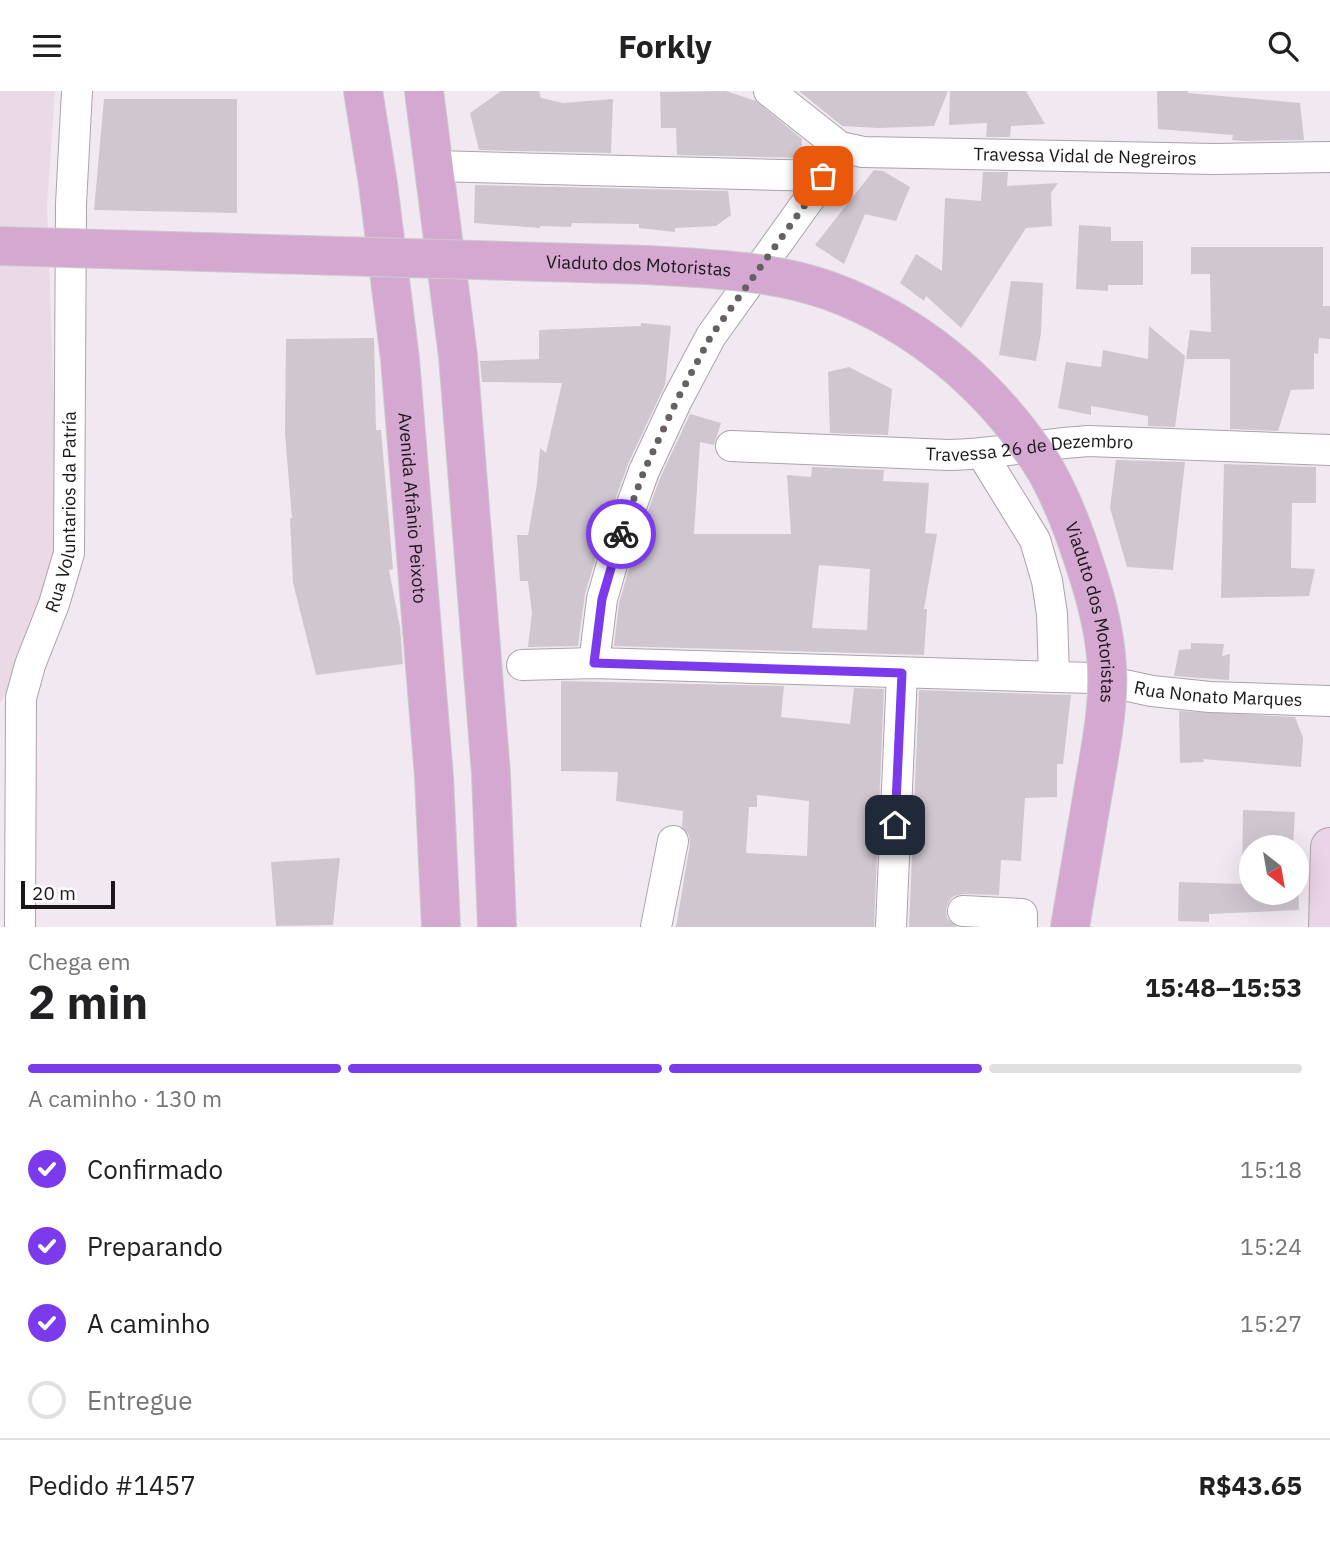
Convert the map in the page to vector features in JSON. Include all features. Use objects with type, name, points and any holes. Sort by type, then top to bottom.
[{"type":"main road","name":"Avenida Afrânio Peixoto","points":[[363,91],[378,184],[400,359],[435,776],[441,927]]},
{"type":"main road","points":[[424,91],[458,356],[491,774],[499,921]]},
{"type":"main road","name":"Viaduto dos Motoristas","points":[[0,246],[634,264],[715,269],[778,276],[830,291],[890,318],[949,358],[1002,409],[1042,463],[1074,532],[1094,592],[1107,656],[1105,720],[1075,915]]},
{"type":"main road","points":[[1328,927],[1330,847]]},
{"type":"street","name":"Rua Voluntarios da Patría","points":[[20,927],[21,698],[69,553],[71,204],[77,91]]},
{"type":"street","points":[[594,663],[602,599],[619,540],[644,471],[666,423],[711,336],[812,195],[840,147],[769,91]]},
{"type":"street","name":"Travessa Vidal de Negreiros","points":[[840,147],[876,152],[1214,159],[1330,157]]},
{"type":"street","points":[[433,166],[823,176]]},
{"type":"street","name":"Travessa 26 de Dezembro","points":[[731,446],[982,454],[1088,441],[1330,450]]},
{"type":"street","points":[[982,454],[1035,540],[1047,581],[1052,614],[1054,677]]},
{"type":"street","name":"Rua Nonato Marques","points":[[522,665],[594,663],[1091,678],[1152,691],[1210,697],[1330,701]]},
{"type":"street","points":[[891,927],[902,673]]},
{"type":"street","points":[[656,927],[673,841]]},
{"type":"street","points":[[963,911],[1022,921]]},
{"type":"shaded area","points":[[0,91],[55,91],[47,204],[59,558],[22,663],[0,704]]},
{"type":"building","points":[[501,91],[539,91],[541,98],[563,103],[613,99],[611,153],[479,150],[470,113]]},
{"type":"building","points":[[726,91],[756,101],[802,139],[801,158],[677,155],[676,128],[661,128],[660,92]]},
{"type":"building","points":[[799,91],[948,91],[934,126],[878,128],[842,126]]},
{"type":"building","points":[[950,91],[1026,91],[1045,124],[1011,126],[1010,137],[986,137],[987,123],[949,125]]},
{"type":"building","points":[[1157,91],[1188,91],[1300,103],[1304,140],[1244,141],[1232,140],[1233,135],[1158,129]]},
{"type":"building","points":[[104,99],[237,99],[237,213],[94,210]]},
{"type":"building","points":[[874,170],[883,171],[910,187],[896,221],[865,214],[844,264],[815,245]]},
{"type":"building","points":[[983,172],[1008,172],[1007,186],[1058,183],[1051,193],[1052,226],[1026,228],[961,328],[926,296],[924,301],[900,283],[916,254],[942,271],[945,198],[981,201]]},
{"type":"building","points":[[475,185],[728,191],[731,215],[716,226],[675,228],[675,232],[639,228],[639,224],[572,223],[571,227],[540,228],[474,223]]},
{"type":"building","points":[[1079,225],[1111,227],[1111,241],[1143,241],[1143,285],[1108,285],[1108,291],[1076,289]]},
{"type":"building","points":[[1191,247],[1323,247],[1323,306],[1330,306],[1330,339],[1319,338],[1318,354],[1314,353],[1314,389],[1291,390],[1278,431],[1230,429],[1230,359],[1186,359],[1190,330],[1211,332],[1210,274],[1191,274]]},
{"type":"building","points":[[1011,281],[1043,283],[1041,333],[1036,361],[999,355]]},
{"type":"building","points":[[641,323],[671,326],[665,385],[628,464],[603,534],[585,594],[578,646],[528,647],[532,613],[528,581],[520,581],[517,535],[528,535],[540,448],[546,453],[562,383],[482,382],[480,361],[539,359],[539,330],[641,326]]},
{"type":"building","points":[[1149,326],[1185,356],[1175,427],[1148,426],[1148,416],[1091,406],[1091,415],[1058,408],[1066,362],[1101,367],[1103,350],[1148,359]]},
{"type":"building","points":[[374,338],[376,430],[381,430],[393,569],[389,570],[400,627],[403,664],[316,675],[293,583],[292,518],[285,434],[286,339]]},
{"type":"building","points":[[849,367],[892,389],[888,435],[830,433],[828,372]]},
{"type":"building","points":[[690,414],[721,423],[714,445],[700,442],[694,534],[791,534],[787,475],[811,477],[812,467],[884,470],[883,481],[929,483],[925,533],[937,534],[924,609],[927,609],[924,655],[614,646],[619,603],[660,478]],"holes":[[[819,565],[870,569],[867,630],[812,628]]]},
{"type":"building","points":[[1116,460],[1185,462],[1173,570],[1127,567],[1110,508]]},
{"type":"building","points":[[1224,464],[1316,467],[1316,503],[1292,503],[1291,568],[1315,569],[1309,596],[1221,598]]},
{"type":"building","points":[[1191,643],[1224,644],[1222,656],[1230,654],[1229,680],[1174,676],[1179,650],[1191,649]]},
{"type":"building","points":[[561,681],[784,686],[781,717],[850,724],[854,688],[884,689],[874,927],[676,927],[690,844],[689,835],[682,827],[683,811],[616,801],[618,772],[561,771]],"holes":[[[757,795],[809,801],[807,856],[746,853],[749,807],[757,807]]]},
{"type":"building","points":[[919,690],[1071,695],[1063,764],[1057,764],[1057,797],[1025,798],[1021,861],[1001,860],[999,895],[963,894],[954,896],[949,901],[947,918],[957,927],[909,927]]},
{"type":"building","points":[[1179,711],[1295,717],[1303,738],[1301,767],[1203,759],[1204,762],[1180,763]]},
{"type":"building","points":[[1243,810],[1295,812],[1294,835],[1243,835]]},
{"type":"building","points":[[340,858],[333,925],[276,926],[271,862]]},
{"type":"building","points":[[1179,882],[1239,884],[1239,905],[1299,905],[1299,910],[1209,914],[1209,922],[1178,921]]},
{"type":"way so far","points":[[621,534],[644,471],[711,336],[823,176]]},
{"type":"route","points":[[621,534],[602,599],[594,663],[902,673],[895,825]]}]
